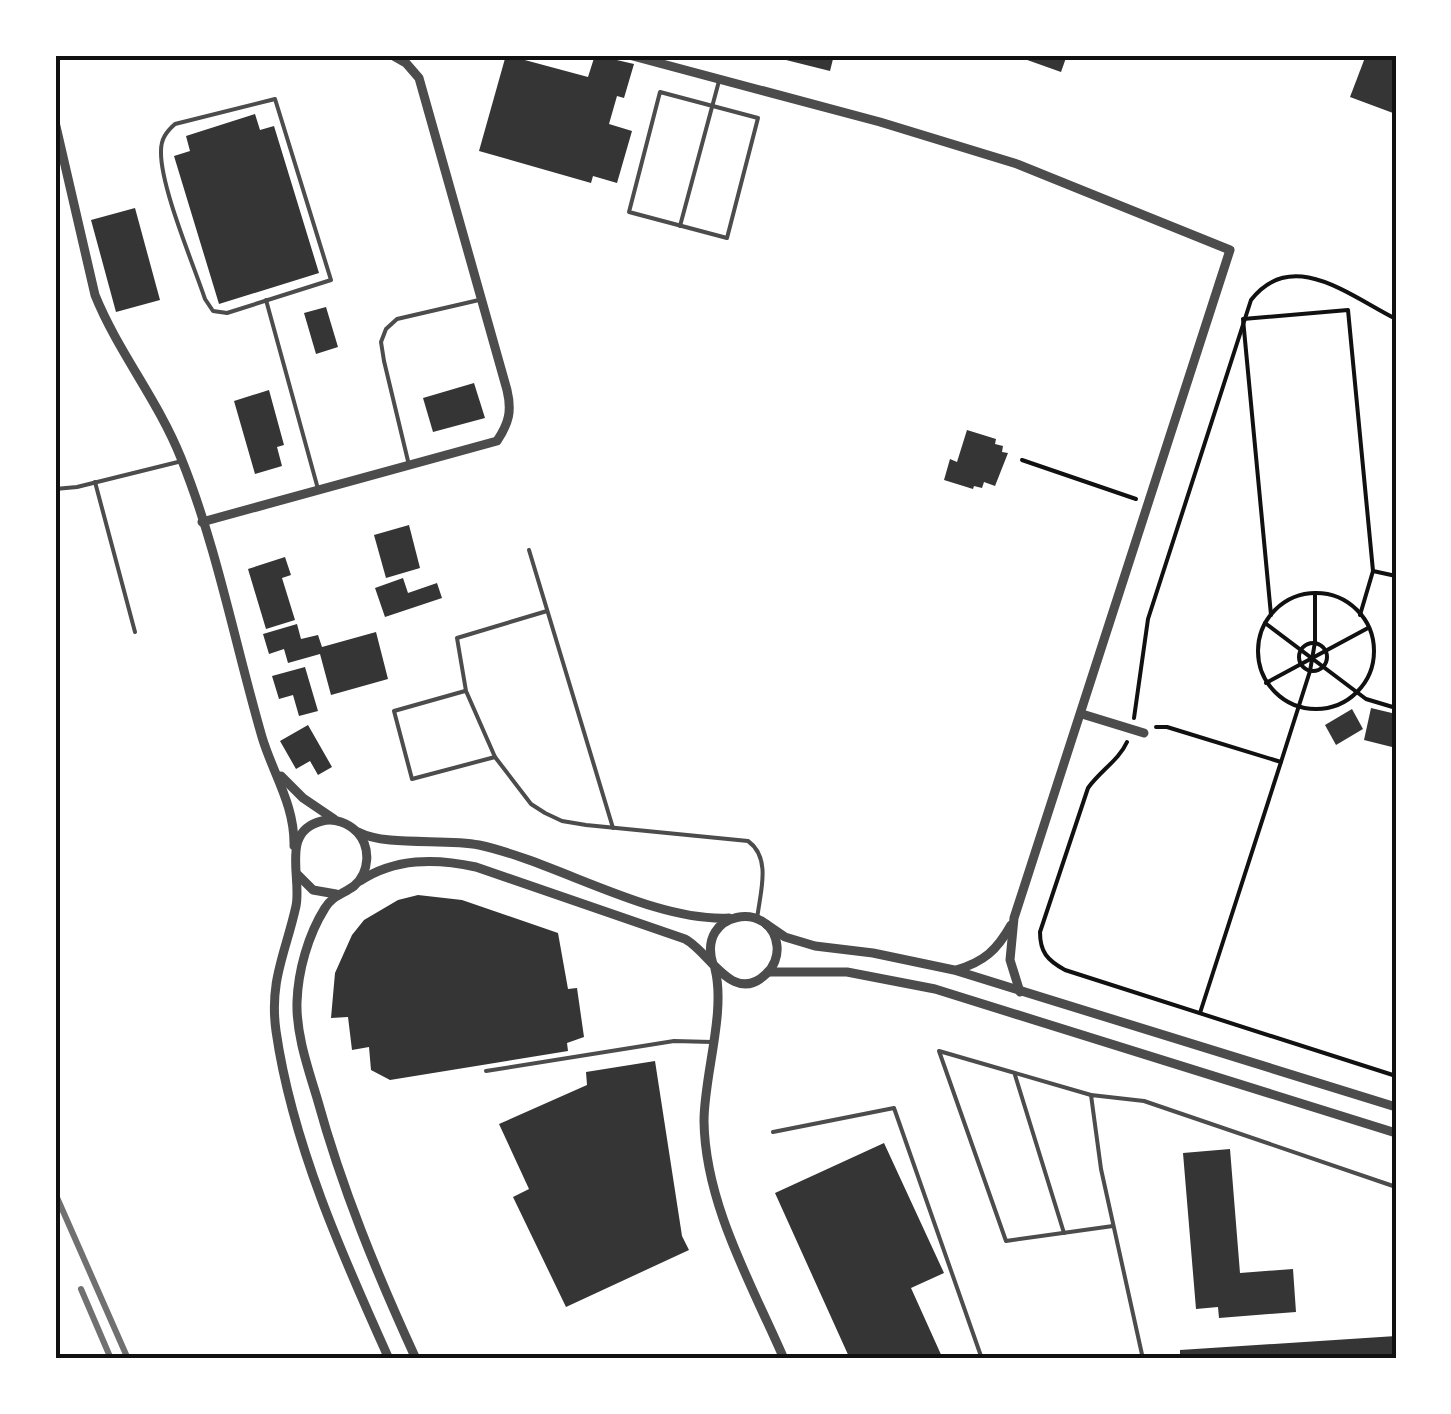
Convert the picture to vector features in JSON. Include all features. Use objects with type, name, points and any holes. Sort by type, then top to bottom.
[{"type":"street","points":[[202,522],[497,440],[506,426],[511,409],[484,299],[419,78],[392,55]]},
{"type":"street","points":[[629,55],[1017,164],[1230,250],[1014,918],[1002,942],[982,961],[954,970]]},
{"type":"street","points":[[55,124],[95,295],[182,461],[264,743],[291,813],[296,902],[275,987],[276,1033],[322,1198],[389,1359]]},
{"type":"street","points":[[1082,714],[1144,734]]},
{"type":"street","points":[[274,765],[302,798],[337,821],[375,838],[438,840],[487,847],[690,917],[744,916],[762,922],[784,938],[815,946],[954,970],[1396,1107]]},
{"type":"street","points":[[294,854],[298,839],[308,828],[322,821],[337,821]]},
{"type":"street","points":[[350,826],[362,838],[366,852],[365,868],[358,882]]},
{"type":"street","points":[[416,1359],[352,1210],[320,1110],[298,1021],[299,980],[312,936],[328,903],[376,871],[401,862],[468,866],[685,939],[700,948],[724,977],[738,983],[757,981],[776,960],[777,946],[762,922]]},
{"type":"street","points":[[296,870],[305,884],[318,892],[344,892]]},
{"type":"street","points":[[731,918],[712,937],[710,955],[718,991],[705,1104],[708,1162],[728,1227],[784,1359]]},
{"type":"street","points":[[1014,918],[1010,960],[1020,992]]},
{"type":"street","points":[[769,972],[848,972],[935,989],[1396,1134]]},
{"type":"lane","points":[[680,226],[720,78]]},
{"type":"lane","points":[[660,92],[758,118],[727,238],[680,226],[629,212],[660,92]]},
{"type":"lane","points":[[276,99],[331,280],[266,300],[226,313],[212,310],[162,171],[160,148],[165,133],[175,124],[276,99]]},
{"type":"lane","points":[[409,465],[381,342],[386,329],[397,320],[484,299]]},
{"type":"lane","points":[[266,300],[318,490]]},
{"type":"lane","points":[[55,489],[182,461]]},
{"type":"lane","points":[[95,482],[135,632]]},
{"type":"lane","points":[[529,550],[612,828]]},
{"type":"lane","points":[[547,611],[457,638],[466,691],[495,756],[532,804],[562,821],[748,841],[762,856],[764,865],[762,922]]},
{"type":"lane","points":[[466,691],[394,711],[412,779],[495,756]]},
{"type":"lane","points":[[486,1072],[674,1041],[712,1042]]},
{"type":"lane","points":[[1113,1226],[1006,1241],[939,1051],[1092,1095],[1144,1101],[1396,1188]]},
{"type":"lane","points":[[1015,1073],[1064,1233]]},
{"type":"lane","points":[[1092,1095],[1101,1169],[1143,1359]]},
{"type":"lane","points":[[774,1132],[894,1108],[982,1359]]},
{"type":"path","points":[[1396,319],[1317,280],[1292,274],[1276,277],[1262,286],[1243,319],[1148,619],[1126,747],[1102,768],[1088,788],[1040,932],[1040,948],[1049,961],[1065,970],[1396,1076]]},
{"type":"path","points":[[1243,319],[1348,310],[1373,571],[1360,614]]},
{"type":"path","points":[[1243,319],[1271,615]]},
{"type":"path","points":[[1022,460],[1148,503]]},
{"type":"path","points":[[1373,571],[1396,576]]},
{"type":"path","points":[[1200,1014],[1310,671],[1315,593]]},
{"type":"path","points":[[1315,593],[1350,603],[1372,636],[1372,666],[1356,692],[1331,708],[1298,707],[1280,698],[1266,683],[1258,654],[1265,623],[1271,615],[1295,596],[1315,593]]},
{"type":"path","points":[[1265,623],[1356,692],[1375,703],[1396,708]]},
{"type":"path","points":[[1266,683],[1368,628]]},
{"type":"path","points":[[1310,671],[1301,664],[1300,650],[1314,642],[1326,651]]},
{"type":"path","points":[[1323,667],[1326,651]]},
{"type":"path","points":[[1310,671],[1323,667]]},
{"type":"path","points":[[1131,729],[1167,727],[1281,762]]},
{"type":"building","points":[[506,55],[588,77],[595,55],[634,64],[624,98],[617,96],[609,124],[632,131],[617,183],[593,176],[591,183],[479,151]]},
{"type":"building","points":[[766,55],[834,55],[830,71]]},
{"type":"building","points":[[1013,55],[1067,55],[1061,72]]},
{"type":"building","points":[[1366,55],[1396,55],[1393,113],[1350,97]]},
{"type":"building","points":[[255,114],[260,130],[274,126],[319,273],[219,304],[174,156],[190,151],[186,136]]},
{"type":"building","points":[[135,208],[160,300],[116,312],[91,220]]},
{"type":"building","points":[[326,307],[338,347],[316,354],[304,313]]},
{"type":"building","points":[[474,383],[485,418],[433,432],[423,398]]},
{"type":"building","points":[[269,390],[284,445],[277,447],[282,466],[255,474],[234,401]]},
{"type":"building","points":[[967,430],[996,439],[995,444],[1008,453],[995,486],[984,482],[982,488],[973,489],[944,480],[950,459],[957,462]]},
{"type":"building","points":[[409,525],[420,568],[386,578],[374,535]]},
{"type":"building","points":[[285,557],[291,575],[282,578],[295,620],[266,629],[248,569]]},
{"type":"building","points":[[403,578],[408,593],[437,583],[442,598],[385,617],[375,588]]},
{"type":"building","points":[[297,624],[301,639],[318,635],[322,647],[376,632],[388,679],[331,695],[320,654],[288,663],[284,649],[269,654],[263,634]]},
{"type":"building","points":[[305,667],[318,711],[299,716],[293,695],[279,699],[272,676]]},
{"type":"building","points":[[1371,708],[1396,714],[1396,748],[1364,740]]},
{"type":"building","points":[[1352,709],[1363,729],[1336,745],[1325,725]]},
{"type":"building","points":[[308,725],[332,767],[318,775],[310,761],[296,769],[280,741]]},
{"type":"building","points":[[418,895],[462,900],[558,933],[568,989],[577,988],[584,1037],[567,1043],[568,1051],[390,1080],[371,1070],[369,1047],[352,1050],[348,1017],[331,1018],[335,973],[352,935],[364,920],[398,900]]},
{"type":"building","points":[[655,1061],[682,1236],[689,1250],[566,1307],[513,1197],[529,1189],[499,1124],[587,1085],[586,1072]]},
{"type":"building","points":[[884,1143],[944,1273],[911,1288],[943,1359],[850,1359],[775,1193]]},
{"type":"building","points":[[1230,1149],[1240,1273],[1293,1269],[1296,1312],[1219,1318],[1218,1307],[1196,1309],[1183,1153]]},
{"type":"building","points":[[1396,1336],[1396,1359],[1180,1359],[1180,1350]]},
{"type":"railway","points":[[55,1193],[128,1359]]},
{"type":"railway","points":[[81,1289],[111,1359]]}]
